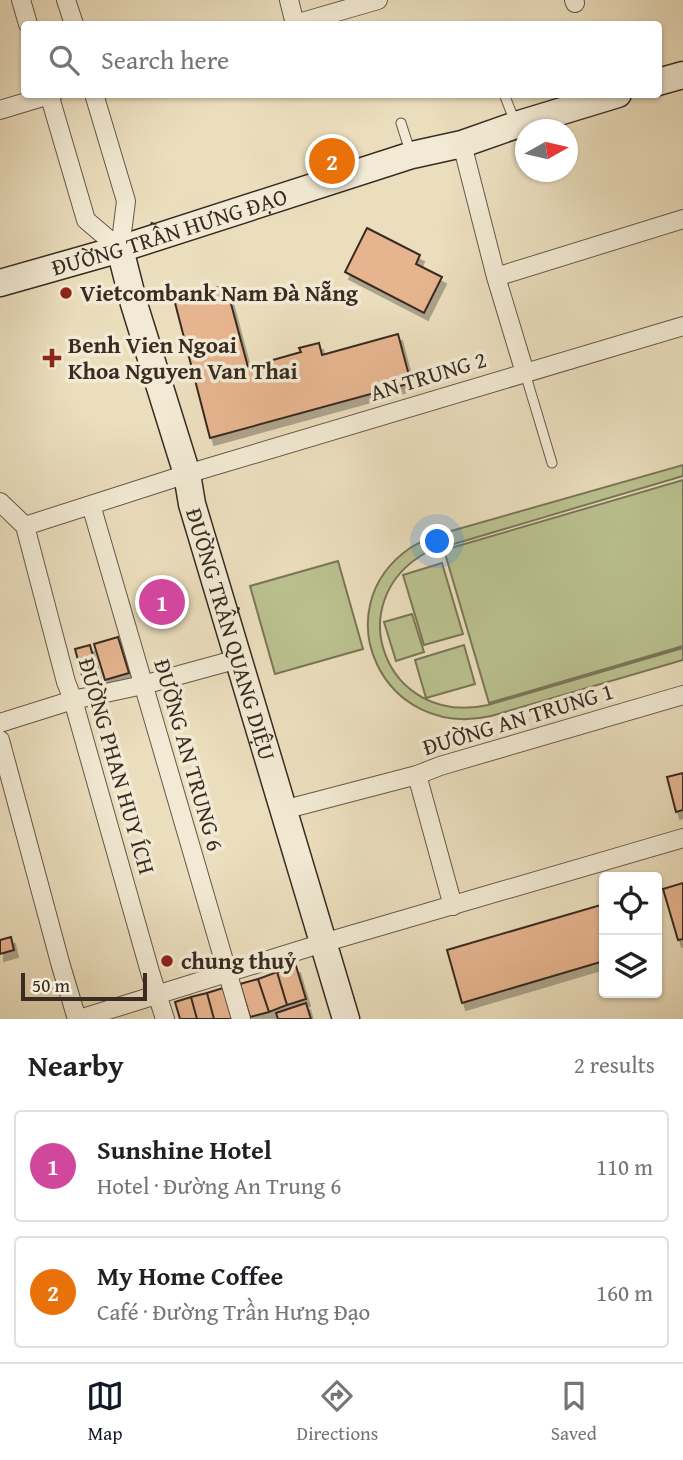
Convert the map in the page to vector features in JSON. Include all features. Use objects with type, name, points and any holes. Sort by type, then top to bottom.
[{"type":"street","points":[[21,0],[27,21]]},
{"type":"street","points":[[66,0],[73,21]]},
{"type":"street","points":[[289,0],[294,21]]},
{"type":"street","points":[[306,21],[379,0]]},
{"type":"street","points":[[662,81],[683,75]]},
{"type":"street","points":[[0,110],[40,98]]},
{"type":"street","points":[[51,98],[86,220],[120,249]]},
{"type":"street","points":[[95,98],[126,201],[120,249]]},
{"type":"street","name":"ĐƯỜNG TRẦN HƯNG ĐẠO","points":[[536,119],[605,98]]},
{"type":"street","name":"ĐƯỜNG TRẦN HƯNG ĐẠO","points":[[0,283],[120,249],[412,155],[462,144],[515,125]]},
{"type":"street","points":[[462,144],[496,277],[525,373]]},
{"type":"street","points":[[496,277],[683,219]]},
{"type":"street","name":"ĐƯỜNG TRẦN QUANG DIỆU","points":[[120,249],[134,304],[187,474],[192,504],[346,1019]]},
{"type":"street","name":"AN TRUNG 2","points":[[25,526],[187,474],[683,326]]},
{"type":"street","points":[[0,502],[25,526]]},
{"type":"street","name":"ĐƯỜNG AN TRUNG 6","points":[[91,505],[241,1019]]},
{"type":"street","name":"ĐƯỜNG PHAN HUY ÍCH","points":[[25,526],[66,682],[165,1019]]},
{"type":"street","points":[[0,723],[73,700],[238,659]]},
{"type":"street","name":"ĐƯỜNG AN TRUNG 1","points":[[453,906],[417,775],[683,695]]},
{"type":"street","points":[[0,740],[61,966],[78,1019],[323,943],[683,838]]},
{"type":"street","points":[[283,810],[417,775]]},
{"type":"lane","points":[[506,98],[515,122]]},
{"type":"lane","points":[[401,123],[412,155]]},
{"type":"lane","points":[[525,373],[552,463]]},
{"type":"green space","points":[[683,465],[683,476],[427,552],[400,574],[384,600],[380,628],[386,656],[401,680],[423,698],[453,707],[488,705],[683,648],[683,660],[491,716],[453,718],[420,709],[395,690],[377,664],[368,635],[370,604],[384,574],[410,548],[444,533]]},
{"type":"green space","points":[[683,480],[683,646],[489,703],[444,550]]},
{"type":"green space","points":[[338,561],[363,649],[275,674],[250,586]]},
{"type":"green space","points":[[442,563],[463,634],[424,645],[403,575]]},
{"type":"green space","points":[[412,614],[424,652],[396,661],[384,622]]},
{"type":"green space","points":[[464,645],[475,684],[426,698],[415,660]]},
{"type":"building","points":[[367,228],[420,255],[416,264],[442,277],[424,313],[345,272]]},
{"type":"building","points":[[226,285],[248,367],[301,352],[299,348],[319,343],[322,355],[398,334],[411,383],[210,438],[174,299]]},
{"type":"building","points":[[175,590],[180,607],[149,614],[145,597]]},
{"type":"building","points":[[118,637],[129,673],[105,680],[94,644]]},
{"type":"building","points":[[90,645],[100,682],[85,686],[75,649]]},
{"type":"building","points":[[683,773],[683,810],[676,812],[667,777]]},
{"type":"building","points":[[683,883],[683,939],[678,940],[663,889]]},
{"type":"building","points":[[599,905],[599,962],[462,1003],[447,950]]},
{"type":"building","points":[[11,937],[14,950],[0,954],[0,940]]},
{"type":"building","points":[[296,966],[306,999],[287,1005],[277,972]]},
{"type":"building","points":[[277,972],[287,1005],[269,1012],[258,979]]},
{"type":"building","points":[[258,979],[269,1012],[250,1017],[240,984]]},
{"type":"building","points":[[223,988],[232,1019],[214,1019],[207,993]]},
{"type":"building","points":[[207,993],[214,1019],[197,1019],[191,997]]},
{"type":"building","points":[[191,997],[197,1019],[180,1019],[175,1002]]},
{"type":"building","points":[[306,1003],[311,1019],[278,1019],[276,1013]]},
{"type":"place","name":"My Home Coffee","points":[[332,161]]},
{"type":"place","name":"Vietcombank Nam Đà Nẵng","points":[[66,293]]},
{"type":"place","name":"Benh Vien Ngoai Khoa Nguyen Van Thai","points":[[52,358]]},
{"type":"place","name":"Sunshine Hotel","points":[[162,602]]},
{"type":"place","name":"chung thuỷ","points":[[167,961]]}]
